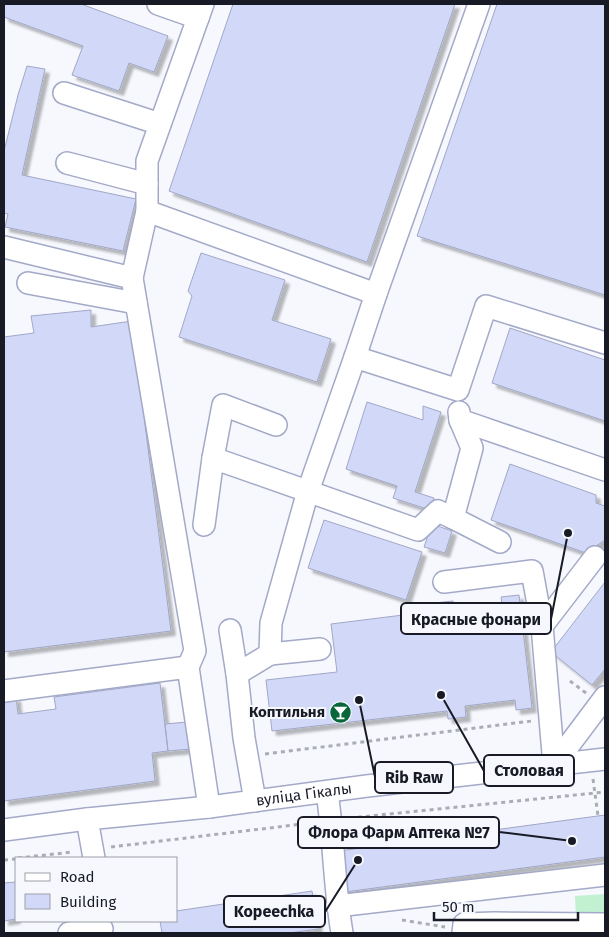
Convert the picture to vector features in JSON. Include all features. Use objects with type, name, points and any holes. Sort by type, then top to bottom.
[{"type":"street","points":[[158,4],[200,11],[147,161],[146,211],[132,278],[195,651],[188,667],[209,807]]},
{"type":"street","points":[[270,654],[271,623],[308,491],[479,4]]},
{"type":"street","points":[[64,93],[160,124]]},
{"type":"street","points":[[66,162],[147,184]]},
{"type":"street","points":[[146,211],[376,294]]},
{"type":"street","points":[[4,247],[132,278]]},
{"type":"street","points":[[28,283],[136,303]]},
{"type":"street","points":[[453,518],[472,448],[460,420],[458,390],[486,306],[605,343]]},
{"type":"street","points":[[355,356],[458,390]]},
{"type":"street","points":[[204,525],[213,458],[223,405],[276,425]]},
{"type":"street","points":[[460,420],[605,470]]},
{"type":"street","points":[[213,458],[418,530],[438,511],[500,542]]},
{"type":"street","points":[[542,626],[595,557]]},
{"type":"street","points":[[444,582],[532,571],[542,626],[554,765]]},
{"type":"street","points":[[230,630],[244,738],[255,801]]},
{"type":"street","points":[[237,674],[270,654],[320,649]]},
{"type":"street","points":[[4,691],[188,667]]},
{"type":"street","points":[[554,765],[605,698]]},
{"type":"street","name":"вуліца Гікалы","points":[[4,830],[598,760]]},
{"type":"street","points":[[327,792],[331,820],[337,906],[342,933]]},
{"type":"street","points":[[87,819],[94,857]]},
{"type":"street","points":[[337,906],[605,875]]},
{"type":"street","points":[[463,933],[464,924],[494,922],[605,924]]},
{"type":"street","points":[[69,933],[102,928]]},
{"type":"path","points":[[248,760],[266,754],[549,719]]},
{"type":"path","points":[[598,760],[598,816]]},
{"type":"green space","points":[[605,894],[605,917],[576,918],[575,896]]},
{"type":"building","points":[[4,4],[81,4],[168,36],[154,72],[129,63],[119,91],[72,75],[83,46],[4,17]]},
{"type":"building","points":[[233,4],[455,4],[367,262],[169,191]]},
{"type":"building","points":[[497,4],[605,4],[605,295],[417,236]]},
{"type":"building","points":[[27,66],[45,69],[22,175],[136,199],[123,251],[5,227],[8,214],[4,213],[4,151]]},
{"type":"building","points":[[201,253],[285,280],[272,320],[331,339],[317,382],[179,337],[192,296],[188,291]]},
{"type":"building","points":[[91,310],[91,327],[132,321],[171,631],[4,652],[4,337],[34,333],[31,316]]},
{"type":"building","points":[[510,328],[605,360],[605,421],[492,383]]},
{"type":"building","points":[[367,402],[423,420],[423,406],[441,412],[415,492],[434,498],[430,510],[393,498],[397,486],[346,469]]},
{"type":"building","points":[[510,464],[596,495],[596,503],[605,506],[605,540],[586,553],[491,520]]},
{"type":"building","points":[[324,520],[422,552],[406,600],[308,568]]},
{"type":"building","points":[[432,524],[452,531],[445,553],[424,547]]},
{"type":"building","points":[[605,582],[605,669],[592,685],[551,652]]},
{"type":"building","points":[[519,595],[532,708],[516,710],[515,700],[465,706],[466,717],[448,719],[447,711],[272,731],[266,680],[337,672],[331,624],[435,611],[434,603],[453,601],[455,609],[502,604],[501,597]]},
{"type":"building","points":[[160,683],[168,751],[152,753],[155,781],[4,801],[4,699],[16,697],[18,714],[56,709],[54,697]]},
{"type":"building","points":[[187,722],[191,749],[168,751],[165,724]]},
{"type":"building","points":[[605,815],[605,857],[345,892],[339,851]]},
{"type":"building","points":[[15,882],[15,919],[4,921],[4,883]]},
{"type":"building","points":[[312,891],[318,929],[289,933],[162,933],[160,922],[178,922],[178,911]]},
{"type":"place","name":"Красные фонари","points":[[568,533]]},
{"type":"place","name":"Столовая","points":[[441,695]]},
{"type":"place","name":"Rib Raw","points":[[359,700]]},
{"type":"place","name":"Коптильня","points":[[341,712]]},
{"type":"place","name":"Флора Фарм Аптека №7","points":[[572,841]]},
{"type":"place","name":"Kopeechka","points":[[358,860]]}]
